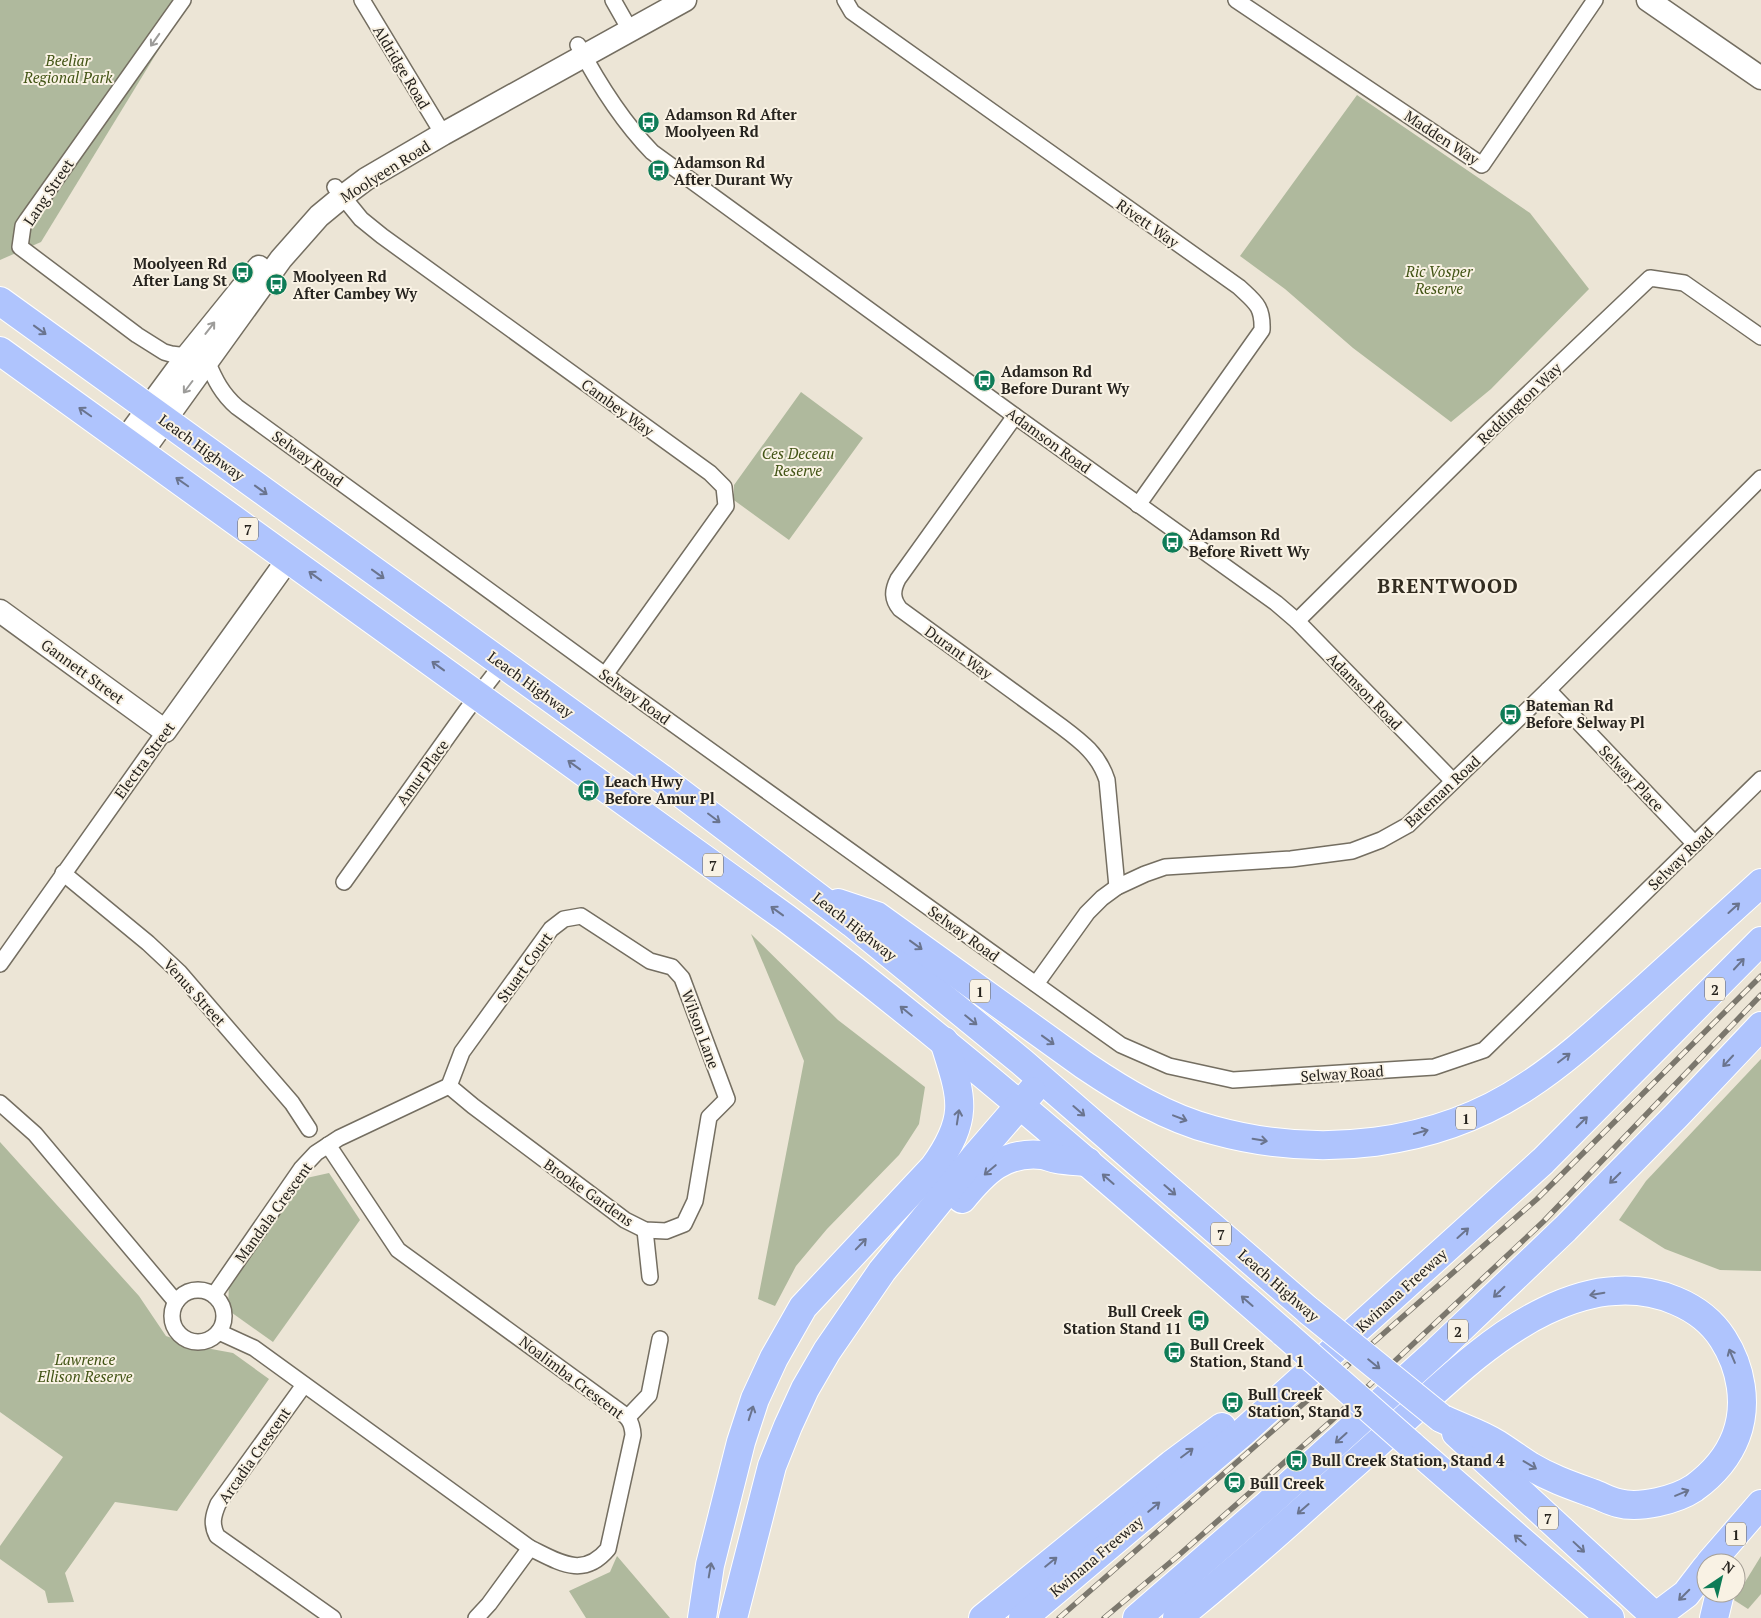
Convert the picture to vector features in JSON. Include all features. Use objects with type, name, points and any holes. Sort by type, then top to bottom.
[{"type":"highway","name":"Leach Highway","points":[[0,301],[661,778],[815,895],[1042,1079],[1309,1311],[1441,1418],[1656,1618]]},
{"type":"highway","name":"7","points":[[0,351],[290,558],[786,918],[857,972],[944,1041],[1088,1162],[1610,1618]]},
{"type":"highway","name":"1","points":[[815,895],[877,916],[1084,1065],[1108,1081],[1166,1113],[1212,1130],[1261,1141],[1321,1145],[1367,1144],[1415,1134],[1460,1120],[1497,1104],[1527,1086],[1579,1047],[1761,883]]},
{"type":"highway","name":"Kwinana Freeway","points":[[1023,1618],[1242,1433],[1543,1161],[1761,941]]},
{"type":"highway","name":"2","points":[[1137,1618],[1265,1507],[1437,1351],[1578,1215],[1761,1026]]},
{"type":"highway","points":[[702,1618],[710,1564],[741,1442],[755,1399],[774,1358],[803,1307],[934,1167],[951,1142],[959,1113],[959,1091],[944,1041]]},
{"type":"highway","points":[[746,1600],[772,1466],[794,1410],[827,1351],[891,1259],[1042,1079]]},
{"type":"highway","points":[[733,1618],[746,1600],[798,1432],[831,1368],[860,1324],[964,1196],[991,1168],[1001,1161],[1022,1155],[1044,1155],[1057,1159],[1088,1162]]},
{"type":"highway","points":[[1177,1618],[1444,1383],[1506,1334],[1544,1312],[1585,1296],[1616,1290],[1647,1292],[1676,1300],[1703,1316],[1720,1333],[1733,1354],[1740,1381],[1742,1409],[1736,1435],[1724,1458],[1707,1478],[1685,1493],[1653,1504],[1620,1504],[1561,1483],[1495,1442],[1441,1418]]},
{"type":"highway","points":[[983,1618],[1172,1464],[1376,1313]]},
{"type":"highway","name":"1","points":[[1719,1553],[1761,1504]]},
{"type":"highway","points":[[1737,1553],[1761,1510]]},
{"type":"highway","points":[[1656,1618],[1686,1594],[1696,1581]]},
{"type":"highway","points":[[1714,1618],[1718,1603]]},
{"type":"main road","name":"Moolyeen Road","points":[[627,25],[659,0]]},
{"type":"main road","name":"Moolyeen Road","points":[[133,446],[197,359],[339,192],[366,179],[440,130],[627,25],[685,0]]},
{"type":"main road","points":[[1648,0],[1761,78]]},
{"type":"main road","name":"Electra Street","points":[[165,731],[290,558]]},
{"type":"main road","name":"Gannett Street","points":[[0,611],[165,731]]},
{"type":"street","name":"Lang Street","points":[[183,0],[23,226],[20,247],[137,335],[171,354],[197,359]]},
{"type":"street","name":"Aldridge Road","points":[[362,0],[440,130]]},
{"type":"street","points":[[613,0],[627,25]]},
{"type":"street","name":"Rivett Way","points":[[845,0],[852,12],[1239,287],[1255,302],[1262,316],[1262,330],[1138,504]]},
{"type":"street","name":"Madden Way","points":[[1236,0],[1482,165],[1595,0]]},
{"type":"street","name":"Adamson Road","points":[[581,51],[620,113],[638,137],[671,168],[1276,603],[1297,621],[1453,781]]},
{"type":"street","name":"Cambey Way","points":[[339,192],[361,219],[382,236],[710,472],[724,487],[726,506],[605,675]]},
{"type":"street","name":"Reddington Way","points":[[1297,621],[1484,436],[1650,278],[1684,283],[1761,337]]},
{"type":"street","name":"Selway Road","points":[[197,359],[223,393],[237,407],[605,675],[1122,1044],[1169,1066],[1232,1080],[1434,1068],[1484,1050],[1761,779]]},
{"type":"street","name":"Durant Way","points":[[1015,416],[898,579],[893,595],[895,603],[900,609],[1070,732],[1085,744],[1095,756],[1107,780],[1116,887]]},
{"type":"street","name":"Bateman Road","points":[[1036,984],[1087,914],[1102,898],[1116,887],[1144,874],[1165,868],[1291,859],[1352,851],[1381,840],[1408,825],[1548,690],[1761,478]]},
{"type":"street","name":"Amur Place","points":[[344,882],[503,663]]},
{"type":"street","name":"Selway Place","points":[[1548,690],[1695,844]]},
{"type":"street","name":"Electra Street","points":[[0,964],[165,731]]},
{"type":"street","name":"Venus Street","points":[[63,873],[148,943],[179,972],[292,1103],[309,1129]]},
{"type":"street","name":"Stuart Court","points":[[449,1086],[462,1052],[551,929],[564,919],[581,916],[650,961],[672,967],[682,978]]},
{"type":"street","name":"Wilson Lane","points":[[682,978],[720,1080]]},
{"type":"street","name":"Brooke Gardens","points":[[449,1086],[608,1208],[645,1230],[666,1231],[684,1224],[695,1201],[709,1117],[727,1099],[720,1080]]},
{"type":"street","name":"Mandala Crescent","points":[[214,1295],[301,1169],[316,1153],[365,1125],[449,1086]]},
{"type":"street","points":[[0,1103],[35,1134],[176,1302]]},
{"type":"street","name":"Noalimba Crescent","points":[[219,1332],[254,1348],[530,1548],[576,1567],[589,1565],[600,1559],[608,1549],[633,1435],[632,1423],[628,1417],[398,1250],[328,1145]]},
{"type":"street","points":[[645,1230],[650,1277]]},
{"type":"street","points":[[196,1290],[214,1295],[220,1302],[224,1315],[223,1324],[219,1332],[212,1338],[202,1342],[191,1341],[183,1336],[176,1329],[173,1320],[173,1310],[176,1302],[183,1294],[196,1290]]},
{"type":"street","points":[[628,1417],[649,1396],[660,1339]]},
{"type":"street","name":"Arcadia Crescent","points":[[304,1384],[218,1504],[213,1517],[213,1528],[217,1536],[333,1618]]},
{"type":"street","points":[[476,1618],[489,1604],[530,1548]]},
{"type":"green space","name":"Beeliar Regional Park","points":[[0,0],[189,0],[41,242],[0,260]]},
{"type":"green space","name":"Ric Vosper Reserve","points":[[1357,95],[1530,213],[1589,289],[1491,389],[1451,422],[1353,348],[1285,289],[1240,256]]},
{"type":"green space","name":"Ces Deceau Reserve","points":[[801,392],[863,438],[789,540],[731,498],[734,493],[734,485]]},
{"type":"green space","points":[[751,934],[838,1020],[925,1087],[919,1124],[899,1155],[827,1229],[796,1266],[775,1306],[758,1299],[804,1061]]},
{"type":"green space","points":[[1761,1059],[1761,1271],[1720,1270],[1665,1249],[1619,1220],[1646,1181]]},
{"type":"green space","name":"Lawrence Ellison Reserve","points":[[0,1142],[139,1296],[166,1336],[195,1346],[233,1353],[269,1379],[177,1511],[115,1502],[65,1573],[74,1602],[48,1603],[45,1591],[0,1559],[0,1546],[63,1457],[0,1412]]},
{"type":"green space","points":[[329,1173],[360,1220],[273,1342],[228,1310],[229,1282],[302,1179]]},
{"type":"green space","points":[[617,1556],[670,1618],[586,1618],[569,1591],[610,1572]]},
{"type":"green space","points":[[1761,1556],[1761,1594],[1748,1609],[1739,1603],[1746,1603],[1746,1580]]},
{"type":"railway","points":[[1059,1618],[1537,1199],[1761,976]]},
{"type":"railway","points":[[1104,1618],[1179,1555],[1330,1422],[1544,1221],[1761,995]]},
{"type":"place","name":"Adamson Rd After Moolyeen Rd","points":[[649,123]]},
{"type":"place","name":"Adamson Rd After Durant Wy","points":[[658,171]]},
{"type":"place","name":"Moolyeen Rd After Lang St","points":[[243,272]]},
{"type":"place","name":"Moolyeen Rd After Cambey Wy","points":[[277,285]]},
{"type":"place","name":"Adamson Rd Before Durant Wy","points":[[985,380]]},
{"type":"place","name":"Adamson Rd Before Rivett Wy","points":[[1173,543]]},
{"type":"place","name":"Bateman Rd Before Selway Pl","points":[[1510,714]]},
{"type":"place","name":"Leach Hwy Before Amur Pl","points":[[589,790]]},
{"type":"place","name":"Bull Creek Station Stand 11","points":[[1198,1320]]},
{"type":"place","name":"Bull Creek Station, Stand 1","points":[[1174,1353]]},
{"type":"place","name":"Bull Creek Station, Stand 3","points":[[1232,1403]]},
{"type":"place","name":"Bull Creek Station, Stand 4","points":[[1296,1460]]},
{"type":"place","name":"Bull Creek","points":[[1234,1483]]},
{"type":"district","name":"BRENTWOOD","points":[[1448,585]]}]
